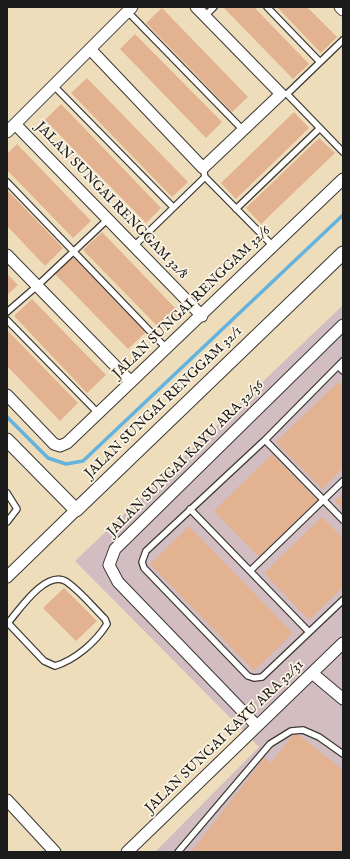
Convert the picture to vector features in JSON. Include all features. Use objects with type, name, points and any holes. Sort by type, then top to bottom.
[{"type":"street","points":[[90,49],[204,172],[243,130],[284,94],[196,7]]},
{"type":"street","points":[[340,7],[343,10]]},
{"type":"street","points":[[11,128],[53,84],[130,9]]},
{"type":"street","name":"JALAN SUNGAI RENGGAM 32/8","points":[[11,128],[108,219],[202,316]]},
{"type":"street","name":"JALAN SUNGAI RENGGAM 32/6","points":[[7,396],[54,444],[60,446],[67,443],[202,316],[343,179]]},
{"type":"street","name":"JALAN SUNGAI RENGGAM 32/1","points":[[7,577],[343,253]]},
{"type":"street","points":[[7,255],[131,382]]},
{"type":"street","name":"JALAN SUNGAI KAYU ARA 32/36","points":[[257,726],[118,582],[109,565],[115,548],[343,325]]},
{"type":"street","points":[[7,440],[76,510]]},
{"type":"street","name":"JALAN SUNGAI KAYU ARA 32/31","points":[[127,852],[343,643]]},
{"type":"street","points":[[312,673],[343,699]]},
{"type":"street","points":[[7,800],[55,852]]},
{"type":"lane","points":[[205,16],[214,7]]},
{"type":"lane","points":[[267,7],[320,62]]},
{"type":"lane","points":[[130,9],[243,130]]},
{"type":"lane","points":[[343,40],[284,94],[343,152]]},
{"type":"lane","points":[[53,84],[173,207]]},
{"type":"lane","points":[[236,209],[320,128]]},
{"type":"lane","points":[[134,246],[173,207],[204,172],[236,209],[274,246]]},
{"type":"lane","points":[[7,182],[167,349]]},
{"type":"lane","points":[[7,312],[108,219]]},
{"type":"lane","points":[[7,320],[98,413]]},
{"type":"lane","points":[[343,361],[265,440],[146,551],[142,562],[144,568],[182,608],[248,676],[254,678],[262,677],[343,600]]},
{"type":"lane","points":[[338,366],[343,370]]},
{"type":"lane","points":[[265,440],[343,520]]},
{"type":"lane","points":[[250,571],[343,481]]},
{"type":"lane","points":[[7,493],[17,508],[7,522]]},
{"type":"lane","points":[[190,509],[309,632]]},
{"type":"lane","points":[[52,579],[66,581],[105,619],[107,624],[103,631],[69,662],[55,666],[44,661],[7,623],[43,584],[52,579]]},
{"type":"lane","points":[[178,852],[270,744],[291,731],[303,730],[319,737],[343,754]]},
{"type":"shaded area","points":[[343,305],[343,852],[155,852],[259,747],[75,561]]},
{"type":"building","points":[[223,7],[254,7],[309,64],[293,79]]},
{"type":"building","points":[[277,7],[307,7],[337,37],[321,53]]},
{"type":"building","points":[[162,8],[248,97],[232,112],[146,23]]},
{"type":"building","points":[[135,34],[222,122],[206,138],[120,49]]},
{"type":"building","points":[[87,78],[188,182],[172,197],[71,93]]},
{"type":"building","points":[[61,104],[161,208],[146,223],[45,120]]},
{"type":"building","points":[[294,112],[309,128],[236,199],[221,183]]},
{"type":"building","points":[[319,138],[335,153],[261,224],[246,208]]},
{"type":"building","points":[[17,144],[91,221],[73,238],[7,170],[7,154]]},
{"type":"building","points":[[7,190],[63,248],[45,266],[7,226]]},
{"type":"building","points":[[102,232],[176,309],[173,311],[179,318],[164,333],[83,250]]},
{"type":"building","points":[[72,255],[146,332],[128,349],[54,273]]},
{"type":"building","points":[[7,274],[18,285],[7,295]]},
{"type":"building","points":[[32,299],[106,375],[87,393],[14,316]]},
{"type":"building","points":[[7,330],[78,403],[60,421],[7,366]]},
{"type":"building","points":[[338,382],[343,387],[343,468],[322,489],[276,442]]},
{"type":"building","points":[[272,454],[317,500],[259,557],[214,511]]},
{"type":"building","points":[[343,493],[343,510],[335,501]]},
{"type":"building","points":[[322,517],[343,538],[343,587],[309,620],[264,573]]},
{"type":"building","points":[[189,526],[293,633],[254,671],[150,564]]},
{"type":"building","points":[[64,588],[97,621],[76,641],[43,608]]},
{"type":"building","points":[[295,732],[343,770],[343,852],[191,852],[265,757],[271,763]]},
{"type":"waterway","points":[[7,417],[48,458],[66,464],[83,461],[343,215]]}]
